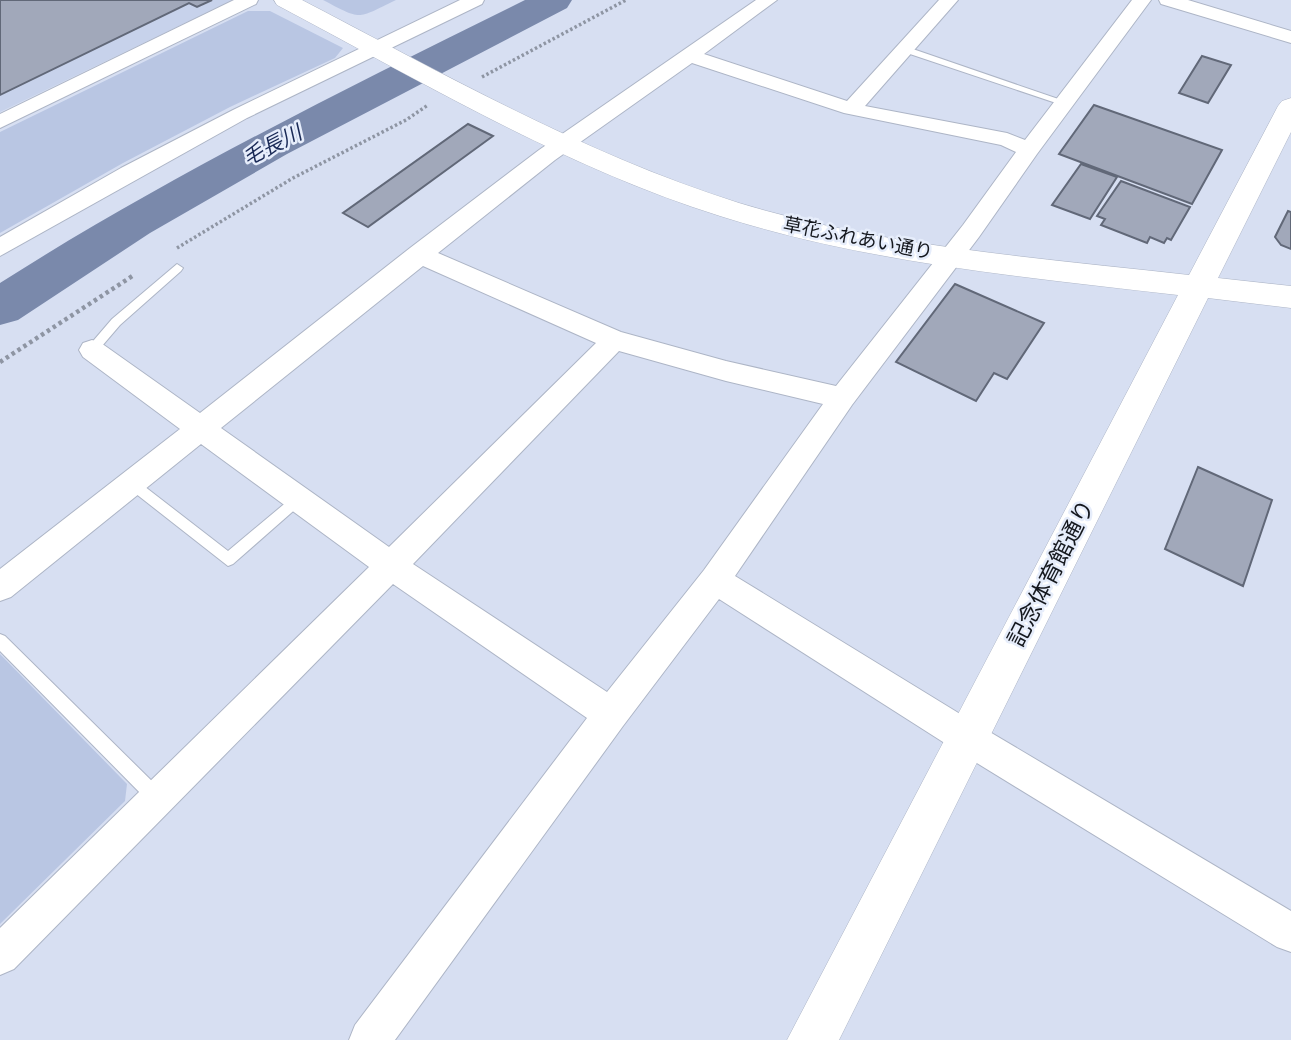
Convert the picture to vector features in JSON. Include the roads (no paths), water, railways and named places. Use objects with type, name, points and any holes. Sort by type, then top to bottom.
[{"type":"street","points":[[0,122],[249,0]]},
{"type":"street","name":"草花ふれあい通り","points":[[285,0],[562,143],[622,170],[730,210],[858,241],[951,256],[1291,297]]},
{"type":"street","points":[[0,248],[216,127],[380,50],[475,0]]},
{"type":"street","points":[[0,587],[418,254],[562,143],[768,0]]},
{"type":"street","points":[[850,108],[949,0]]},
{"type":"street","points":[[370,1040],[611,714],[715,580],[842,398],[1142,0]]},
{"type":"street","points":[[1168,0],[1291,37]]},
{"type":"street","points":[[688,55],[850,108],[1007,140],[1029,149]]},
{"type":"street","name":"記念体育館通り","points":[[812,1040],[1291,106]]},
{"type":"street","points":[[418,254],[614,340],[726,372],[842,398]]},
{"type":"street","points":[[0,955],[614,340]]},
{"type":"street","points":[[92,350],[391,566],[611,714]]},
{"type":"street","points":[[715,580],[966,737],[1291,933]]},
{"type":"lane","points":[[904,49],[1065,103]]},
{"type":"lane","points":[[92,350],[116,322],[177,268]]},
{"type":"lane","points":[[131,482],[228,560],[300,499]]},
{"type":"lane","points":[[0,642],[158,799]]},
{"type":"waterway","name":"毛長川","points":[[0,307],[134,222],[272,144],[554,0]]}]
